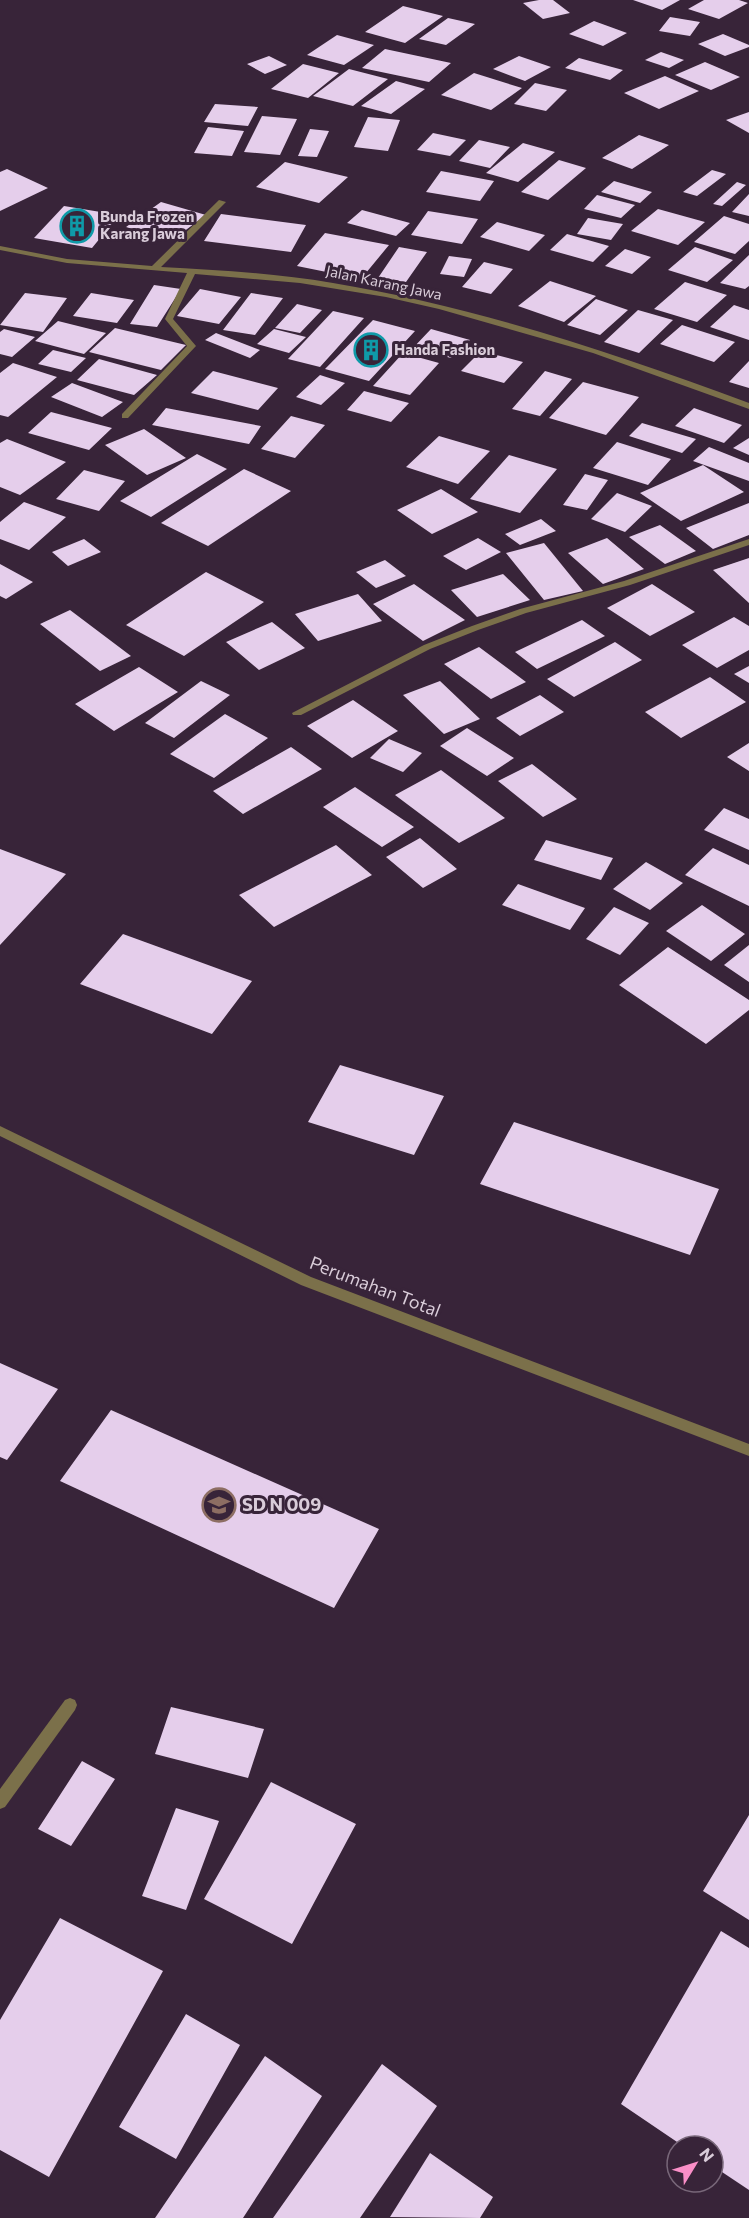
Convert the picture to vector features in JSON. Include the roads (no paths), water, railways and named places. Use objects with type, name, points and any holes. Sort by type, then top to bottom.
[{"type":"street","points":[[154,269],[222,202]]},
{"type":"street","name":"Jalan Karang Jawa","points":[[0,248],[65,261],[261,276],[332,285],[410,301],[494,321],[603,353],[749,406]]},
{"type":"street","points":[[125,416],[192,345],[169,319],[192,272]]},
{"type":"street","points":[[297,713],[427,647],[475,628],[523,611],[627,583],[749,542]]},
{"type":"street","name":"Perumahan Total","points":[[0,1131],[306,1281],[749,1450]]},
{"type":"street","points":[[0,1802],[70,1705]]},
{"type":"place","name":"Bunda Frozen Karang Jawa","points":[[77,226]]},
{"type":"place","name":"Handa Fashion","points":[[371,350]]},
{"type":"place","name":"SD N 009","points":[[219,1505]]}]
